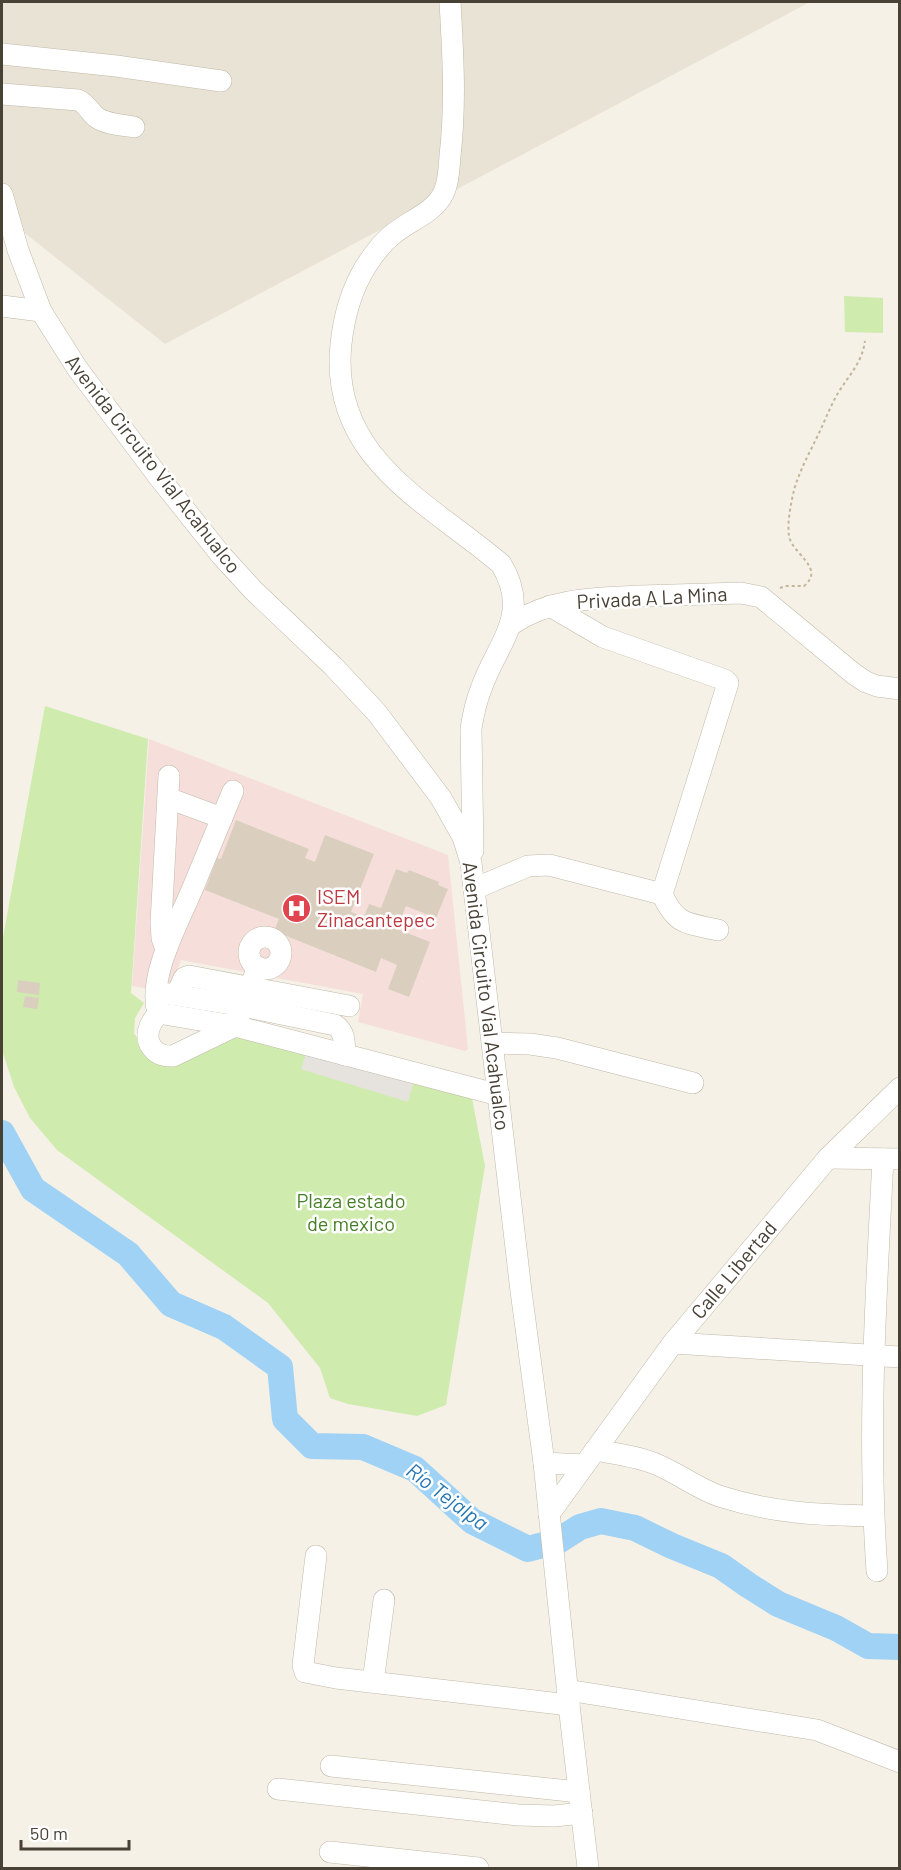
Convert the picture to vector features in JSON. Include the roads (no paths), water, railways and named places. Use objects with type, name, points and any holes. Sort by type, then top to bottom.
[{"type":"street","points":[[450,2],[454,119],[445,189],[434,206],[392,235],[377,249],[355,286],[347,310],[340,359],[341,380],[346,403],[369,450],[402,488],[501,564],[512,587],[512,624],[493,660],[474,710],[470,756],[474,846],[471,863]]},
{"type":"street","points":[[2,54],[116,66],[221,81]]},
{"type":"street","points":[[2,93],[78,100],[84,102],[96,117],[134,127]]},
{"type":"street","name":"Avenida Circuito Vial Acahualco","points":[[2,194],[18,250],[41,311],[77,368],[201,532],[253,590],[355,688],[429,779],[463,837],[471,863],[521,1291],[544,1463],[588,1869]]},
{"type":"street","points":[[2,306],[41,311]]},
{"type":"street","name":"Privada A La Mina","points":[[512,624],[550,606],[581,599],[741,593],[761,597],[854,674],[877,686],[900,689]]},
{"type":"street","points":[[550,606],[603,637],[728,683],[662,894],[669,910],[682,922],[717,930]]},
{"type":"street","points":[[166,950],[161,923],[169,776]]},
{"type":"street","points":[[233,791],[166,950],[164,1000],[150,1025],[149,1040],[155,1051],[164,1056],[172,1056],[235,1026],[246,996],[248,956]]},
{"type":"street","points":[[168,798],[222,818]]},
{"type":"street","points":[[474,889],[528,866],[549,864],[662,894]]},
{"type":"street","points":[[164,1000],[246,996],[349,1006]]},
{"type":"street","points":[[246,996],[335,1025],[343,1035],[345,1055]]},
{"type":"street","points":[[164,1000],[235,1026],[499,1095]]},
{"type":"street","points":[[493,1043],[530,1044],[557,1048],[693,1083]]},
{"type":"street","name":"Calle Libertad","points":[[549,1522],[590,1458],[673,1343],[828,1158],[900,1088]]},
{"type":"street","points":[[828,1158],[891,1159],[873,1357],[873,1516],[877,1571]]},
{"type":"street","points":[[673,1343],[900,1358]]},
{"type":"street","points":[[544,1463],[590,1458],[648,1461],[692,1485],[738,1502],[803,1514],[873,1516]]},
{"type":"street","points":[[316,1556],[304,1669],[308,1674],[373,1682],[568,1698],[817,1730],[900,1762]]},
{"type":"street","points":[[373,1682],[384,1600]]},
{"type":"street","points":[[331,1766],[579,1792]]},
{"type":"street","points":[[430,1805],[434,1777]]},
{"type":"street","points":[[278,1789],[518,1815],[554,1816],[582,1813]]},
{"type":"street","points":[[330,1852],[478,1869]]},
{"type":"waterway","name":"Río Tejalpa","points":[[2,1133],[33,1189],[128,1254],[171,1304],[224,1327],[280,1367],[285,1419],[312,1446],[363,1447],[415,1469],[472,1521],[528,1549],[558,1541],[580,1527],[601,1521],[635,1528],[721,1566],[778,1604],[836,1628],[868,1646],[900,1647]]},
{"type":"place","name":"ISEM Zinacantepec","points":[[296,908]]},
{"type":"park label","name":"Plaza estado de mexico","points":[[351,1212]]}]
